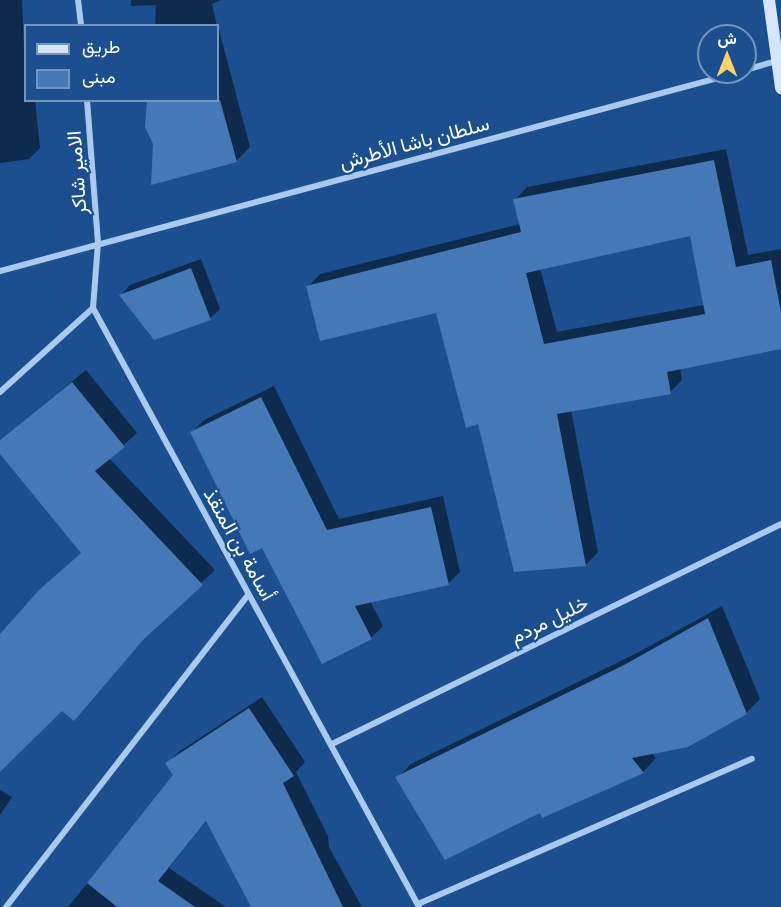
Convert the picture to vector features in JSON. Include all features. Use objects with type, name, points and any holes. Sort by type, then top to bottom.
[{"type":"main road","points":[[769,0],[781,88]]},
{"type":"street","points":[[78,0],[81,24]]},
{"type":"street","points":[[757,67],[777,61]]},
{"type":"street","name":"سلطان باشا الأطرش","points":[[0,271],[697,83]]},
{"type":"street","name":"الامير شاكر","points":[[87,102],[98,243],[93,308]]},
{"type":"street","points":[[0,393],[93,308]]},
{"type":"street","name":"أسامة بن المنقذ","points":[[93,308],[418,905]]},
{"type":"street","name":"خليل مردم","points":[[332,744],[781,524]]},
{"type":"street","points":[[6,907],[248,595]]},
{"type":"street","points":[[418,905],[752,759]]},
{"type":"building","points":[[220,100],[237,162],[151,185],[153,144],[145,127],[147,102],[219,102]]},
{"type":"building","points":[[714,160],[736,267],[771,260],[781,312],[781,349],[667,372],[671,394],[557,414],[586,566],[514,572],[478,424],[466,428],[436,313],[320,341],[306,286],[521,232],[513,199]],"holes":[[[690,236],[705,314],[544,344],[526,273]]]},
{"type":"building","points":[[191,268],[211,320],[154,340],[119,295]]},
{"type":"building","points":[[72,382],[125,447],[95,471],[203,585],[143,640],[74,721],[62,711],[0,772],[0,634],[39,590],[81,553],[0,454],[0,440]]},
{"type":"building","points":[[261,397],[327,530],[431,507],[449,585],[355,606],[372,639],[322,664],[262,548],[250,554],[190,432]]},
{"type":"building","points":[[708,618],[747,714],[688,747],[632,758],[644,773],[542,818],[540,813],[445,860],[395,777],[624,665]]},
{"type":"building","points":[[249,708],[294,776],[283,783],[343,907],[251,907],[206,821],[158,881],[195,907],[117,907],[87,883],[173,775],[165,763]]}]
